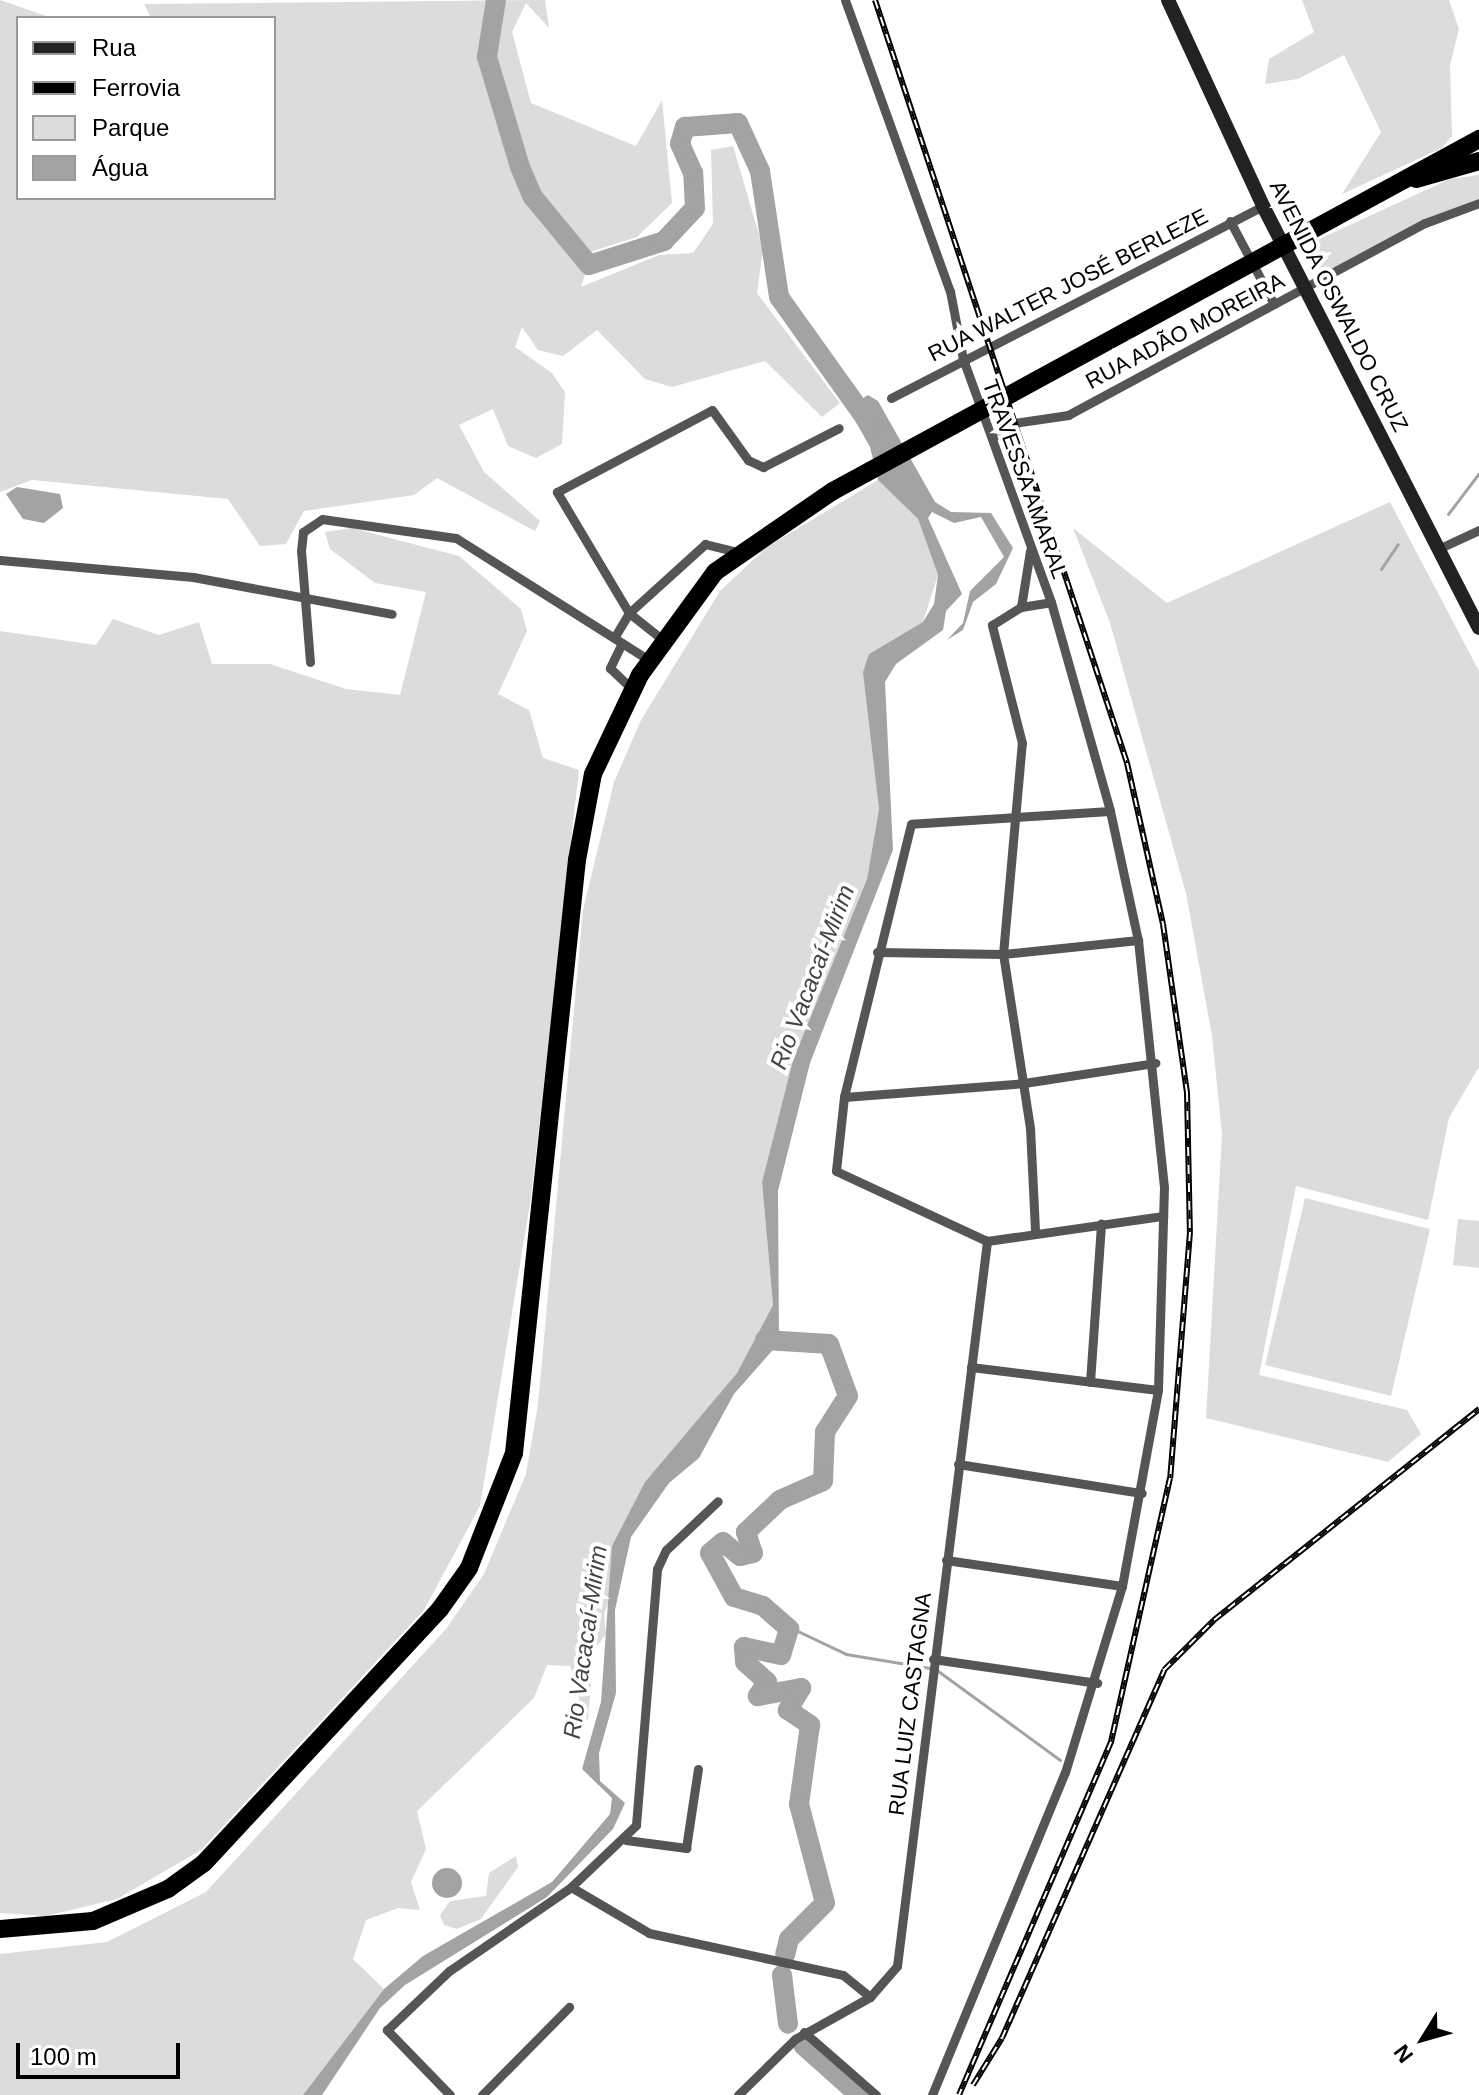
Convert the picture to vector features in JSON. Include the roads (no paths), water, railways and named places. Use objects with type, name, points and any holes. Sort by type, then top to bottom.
[{"type":"highway","points":[[0,1929],[93,1921],[168,1889],[204,1863],[440,1609],[469,1568],[514,1453],[577,860],[593,774],[632,689],[663,640],[738,552],[833,491],[1051,376],[1479,139]]},
{"type":"highway","points":[[1391,186],[1479,161]]},
{"type":"street","name":"TRAVESSA AMARAL","points":[[845,0],[950,291],[963,359],[1051,602],[1021,607]]},
{"type":"street","name":"AVENIDA OSWALDO CRUZ","points":[[1168,0],[1263,206],[1479,628]]},
{"type":"street","name":"RUA ADÃO MOREIRA","points":[[992,438],[1014,423],[1068,415],[1305,288],[1479,203]]},
{"type":"street","name":"RUA WALTER JOSÉ BERLEZE","points":[[891,398],[1263,206]]},
{"type":"street","points":[[1230,221],[1274,304]]},
{"type":"street","points":[[663,640],[629,613],[557,492],[712,410],[748,460],[763,467],[839,428]]},
{"type":"street","points":[[310,662],[302,541],[312,521],[411,527],[456,538],[649,660]]},
{"type":"street","points":[[1438,549],[1479,530]]},
{"type":"street","points":[[632,689],[610,668],[629,613],[705,544],[738,552]]},
{"type":"street","points":[[1031,547],[1021,607],[992,625],[1022,743],[1021,817],[1003,954],[1024,1083],[1035,1230]]},
{"type":"street","points":[[0,560],[305,593],[392,614]]},
{"type":"street","points":[[932,2095],[1097,1683],[1142,1493],[1158,1390],[1163,1216],[1155,1063],[1138,940],[1110,811],[1051,602]]},
{"type":"street","points":[[1110,811],[911,824],[877,952],[844,1097],[836,1171],[987,1241],[1035,1230],[1163,1216]]},
{"type":"street","points":[[877,952],[1003,954],[1138,940]]},
{"type":"street","points":[[844,1097],[1024,1083],[1155,1063]]},
{"type":"street","points":[[1090,1382],[1101,1223]]},
{"type":"street","name":"RUA LUIZ CASTAGNA","points":[[738,2095],[804,2032],[870,1997],[897,1966],[987,1241]]},
{"type":"street","points":[[971,1367],[1158,1390]]},
{"type":"street","points":[[958,1464],[1142,1493]]},
{"type":"street","points":[[450,2095],[387,2030],[482,1948],[571,1887],[626,1840],[640,1806],[657,1569],[666,1550],[718,1501]]},
{"type":"street","points":[[946,1560],[1122,1586]]},
{"type":"street","points":[[933,1659],[1097,1683]]},
{"type":"street","points":[[626,1840],[686,1848],[698,1769]]},
{"type":"street","points":[[571,1887],[649,1933],[843,1975],[870,1997]]},
{"type":"street","points":[[482,2095],[569,2007]]},
{"type":"street","points":[[804,2032],[876,2095]]},
{"type":"water","name":"Rio Vacacaí-Mirim","points":[[868,395],[878,401],[935,502],[951,512],[991,513],[1013,548],[996,584],[973,602],[963,630],[947,640],[963,623],[970,591],[1004,557],[981,517],[954,523],[932,512],[928,518],[962,594],[946,611],[943,630],[896,664],[885,682],[893,850],[810,1063],[778,1191],[779,1343],[734,1394],[699,1458],[669,1483],[631,1537],[615,1610],[616,1693],[599,1753],[600,1781],[625,1803],[613,1829],[547,1897],[405,1985],[380,2008],[322,2095],[303,2095],[384,1989],[423,1956],[552,1882],[610,1814],[612,1798],[582,1769],[601,1702],[612,1546],[645,1482],[737,1373],[773,1305],[762,1182],[793,1060],[867,879],[879,809],[863,672],[869,654],[923,622],[934,604],[938,575],[918,519],[878,480],[870,447],[848,408]]},
{"type":"water","points":[[17,487],[60,494],[63,508],[44,523],[23,519],[6,494]]},
{"type":"water","points":[[447,1868],[458,1872],[462,1883],[458,1894],[447,1898],[436,1894],[432,1883],[436,1872]]},
{"type":"waterway","name":"Rio Vacacaí-Mirim","points":[[496,0],[487,57],[520,167],[533,197],[589,265],[664,241],[695,208],[693,173],[680,144],[685,127],[738,123],[760,171],[779,297],[871,426]]},
{"type":"waterway","points":[[1448,514],[1479,473]]},
{"type":"waterway","points":[[1381,569],[1398,544]]},
{"type":"waterway","points":[[765,1340],[829,1344],[848,1396],[825,1432],[823,1481],[780,1500],[746,1532],[753,1553],[740,1556],[723,1542],[710,1553],[734,1597],[763,1606],[789,1629],[781,1655],[744,1647],[745,1662],[767,1682],[758,1696],[801,1688],[788,1710],[810,1725],[799,1804],[825,1903],[789,1939],[785,1955]]},
{"type":"waterway","points":[[785,1625],[846,1654],[930,1668]]},
{"type":"waterway","points":[[938,1671],[1060,1760]]},
{"type":"waterway","points":[[782,1975],[788,2024]]},
{"type":"waterway","points":[[803,2045],[859,2095]]},
{"type":"railway","points":[[875,0],[1127,763],[1163,924],[1187,1093],[1190,1232],[1170,1478],[1111,1742],[959,2095]]},
{"type":"railway","points":[[973,2085],[1002,2038],[1164,1670],[1214,1620],[1479,1409]]}]
